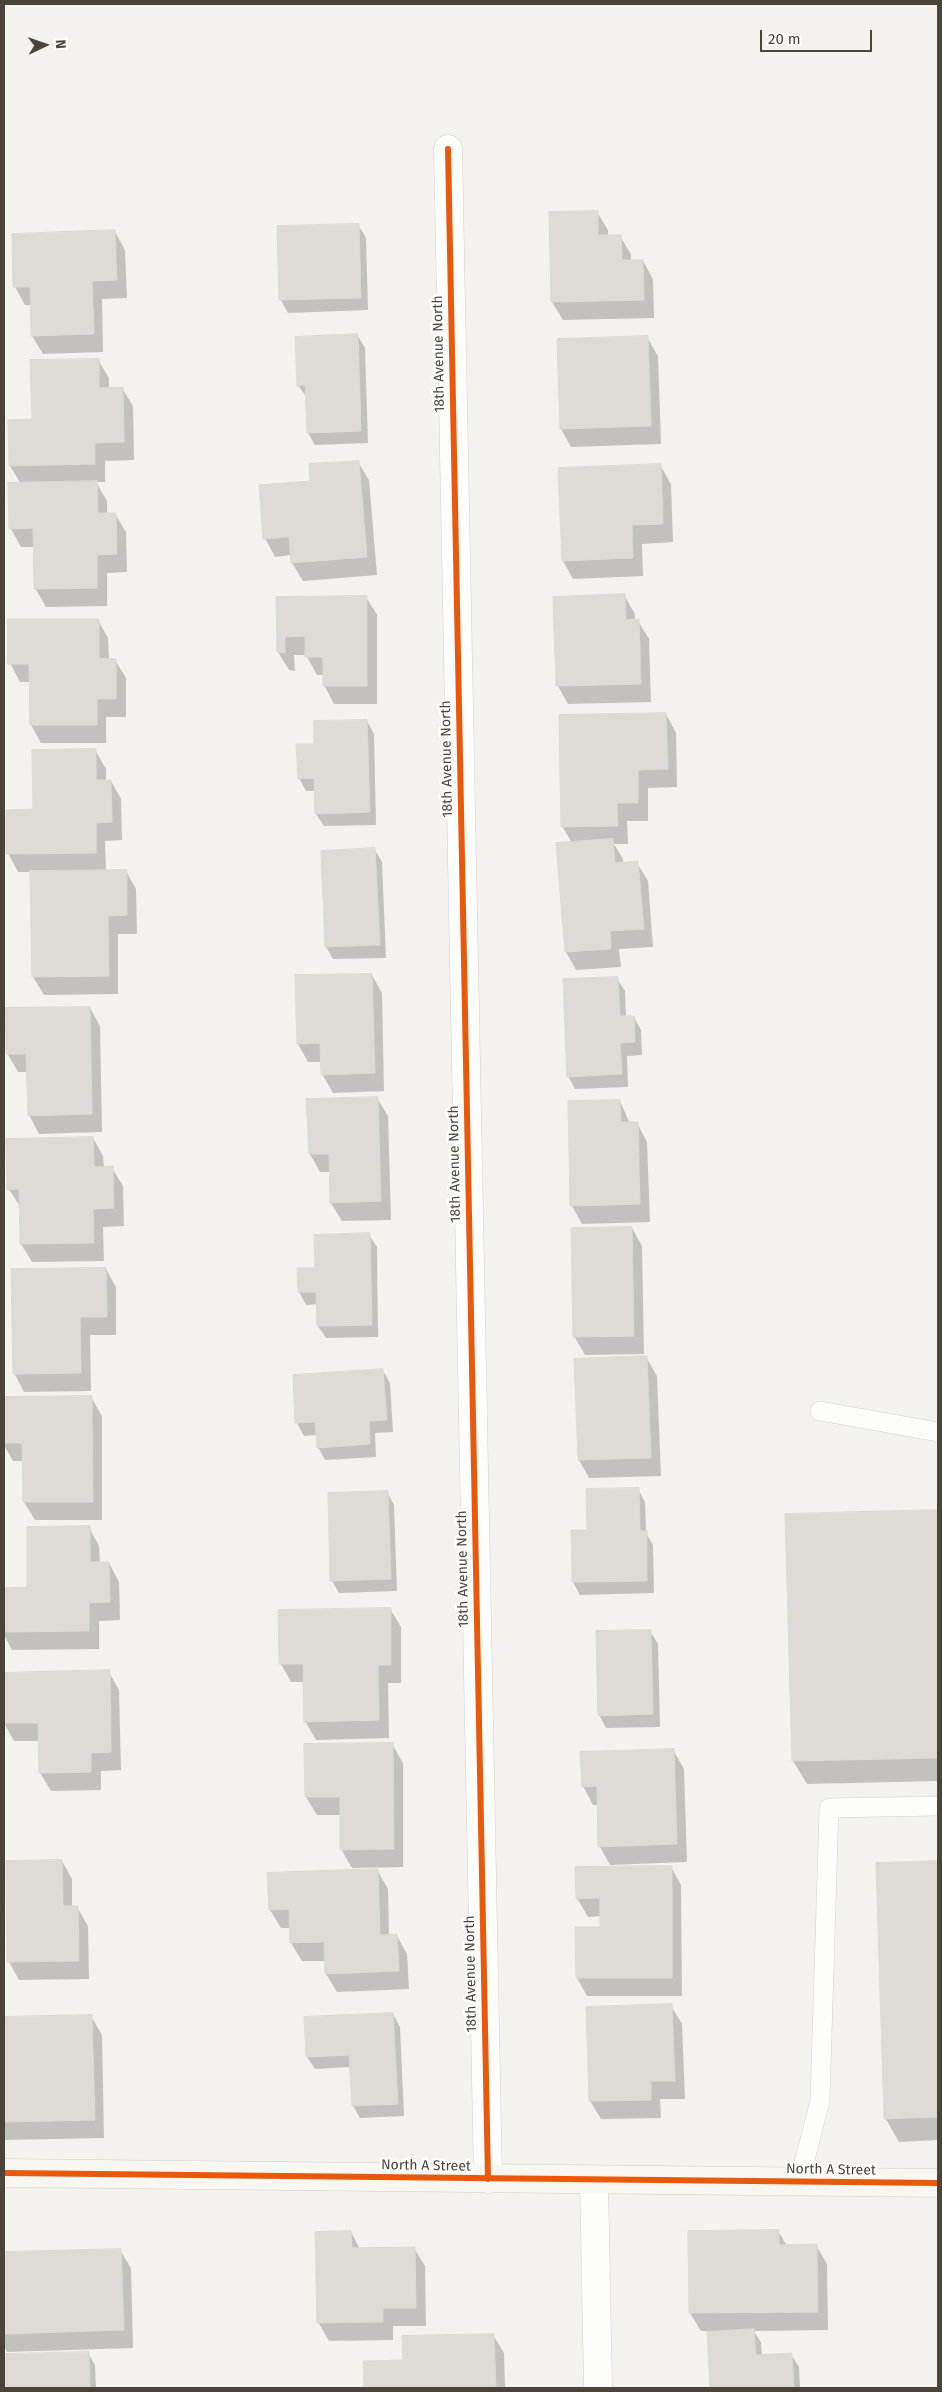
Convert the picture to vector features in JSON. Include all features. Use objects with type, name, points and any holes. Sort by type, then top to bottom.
[{"type":"street","name":"18th Avenue North","points":[[448,149],[488,2179]]},
{"type":"street","name":"North A Street","points":[[4,2174],[938,2184]]},
{"type":"street","points":[[594,2180],[598,2388]]},
{"type":"lane","points":[[820,1411],[938,1432]]},
{"type":"lane","points":[[799,2182],[820,2101],[830,1808],[938,1806]]},
{"type":"building","points":[[598,211],[598,235],[621,235],[622,260],[643,260],[644,300],[551,302],[549,212]]},
{"type":"building","points":[[359,224],[361,298],[279,300],[277,226]]},
{"type":"building","points":[[115,230],[117,280],[92,281],[94,334],[31,336],[30,287],[13,287],[12,234]]},
{"type":"building","points":[[358,334],[361,431],[307,433],[305,385],[297,386],[295,337]]},
{"type":"building","points":[[648,336],[651,426],[560,429],[557,339]]},
{"type":"building","points":[[99,359],[99,388],[123,387],[124,442],[95,443],[95,464],[9,466],[8,420],[32,419],[30,360]]},
{"type":"building","points":[[359,461],[367,557],[291,563],[289,537],[263,539],[259,485],[310,481],[309,464]]},
{"type":"building","points":[[661,464],[663,524],[632,525],[633,558],[562,561],[558,468]]},
{"type":"building","points":[[97,481],[98,513],[116,513],[117,554],[97,555],[97,588],[34,589],[33,528],[9,529],[8,483]]},
{"type":"building","points":[[625,594],[626,620],[639,619],[641,684],[556,686],[553,597]]},
{"type":"building","points":[[367,596],[367,686],[323,686],[323,657],[305,657],[305,636],[285,637],[285,653],[277,652],[276,597]]},
{"type":"building","points":[[8,619],[99,619],[99,658],[116,659],[116,699],[97,699],[97,725],[30,725],[29,664],[8,664]]},
{"type":"building","points":[[666,713],[668,769],[638,770],[638,803],[617,803],[618,826],[561,827],[559,715]]},
{"type":"building","points":[[367,720],[370,812],[315,814],[314,778],[298,779],[296,744],[314,744],[314,721]]},
{"type":"building","points":[[96,749],[96,780],[111,780],[112,822],[96,823],[96,853],[6,854],[6,810],[33,809],[32,750]]},
{"type":"building","points":[[613,839],[615,863],[638,861],[644,929],[610,931],[611,949],[565,952],[556,843]]},
{"type":"building","points":[[375,848],[380,945],[325,947],[321,851]]},
{"type":"building","points":[[127,870],[127,915],[108,916],[109,976],[32,977],[30,871]]},
{"type":"building","points":[[372,974],[375,1073],[321,1075],[320,1043],[297,1044],[295,975]]},
{"type":"building","points":[[618,977],[620,1016],[634,1016],[635,1042],[620,1043],[622,1074],[567,1077],[563,979]]},
{"type":"building","points":[[90,1007],[92,1114],[28,1116],[26,1054],[6,1054],[5,1008]]},
{"type":"building","points":[[378,1097],[381,1201],[330,1203],[329,1154],[309,1154],[306,1099]]},
{"type":"building","points":[[620,1100],[621,1122],[638,1122],[640,1204],[570,1206],[568,1101]]},
{"type":"building","points":[[93,1137],[94,1167],[113,1166],[114,1208],[93,1209],[94,1243],[20,1244],[19,1189],[7,1190],[6,1139]]},
{"type":"building","points":[[632,1227],[634,1336],[573,1337],[571,1228]]},
{"type":"building","points":[[370,1233],[372,1325],[317,1326],[316,1292],[298,1292],[297,1268],[315,1268],[314,1235]]},
{"type":"building","points":[[106,1268],[107,1317],[80,1317],[81,1373],[13,1374],[11,1269]]},
{"type":"building","points":[[647,1356],[651,1458],[578,1460],[574,1359]]},
{"type":"building","points":[[383,1369],[387,1420],[369,1421],[370,1444],[317,1448],[315,1422],[295,1423],[293,1375]]},
{"type":"building","points":[[92,1396],[93,1502],[23,1502],[22,1443],[4,1443],[4,1397]]},
{"type":"building","points":[[639,1488],[640,1531],[647,1531],[647,1581],[572,1582],[571,1530],[587,1530],[586,1489]]},
{"type":"building","points":[[388,1491],[391,1579],[330,1581],[328,1493]]},
{"type":"building","points":[[938,1510],[938,1758],[792,1761],[785,1514]]},
{"type":"building","points":[[90,1526],[90,1562],[109,1562],[110,1602],[89,1603],[89,1631],[4,1632],[4,1588],[27,1587],[27,1527]]},
{"type":"building","points":[[391,1608],[391,1665],[378,1665],[379,1720],[304,1722],[303,1664],[279,1664],[278,1610]]},
{"type":"building","points":[[651,1630],[653,1714],[598,1716],[596,1631]]},
{"type":"building","points":[[110,1670],[111,1752],[91,1753],[91,1772],[39,1773],[38,1723],[4,1723],[4,1673]]},
{"type":"building","points":[[393,1743],[394,1849],[340,1850],[340,1797],[305,1797],[304,1744]]},
{"type":"building","points":[[674,1749],[677,1844],[598,1847],[597,1786],[582,1787],[580,1752]]},
{"type":"building","points":[[62,1860],[63,1906],[78,1906],[79,1961],[7,1962],[6,1861]]},
{"type":"building","points":[[938,1861],[938,2117],[884,2119],[876,1863]]},
{"type":"building","points":[[672,1866],[672,1978],[576,1978],[575,1927],[600,1927],[600,1898],[576,1899],[575,1867]]},
{"type":"building","points":[[378,1869],[380,1935],[397,1934],[399,1971],[325,1974],[324,1942],[290,1943],[289,1909],[269,1910],[267,1873]]},
{"type":"building","points":[[672,2004],[675,2081],[651,2081],[651,2100],[589,2101],[586,2007]]},
{"type":"building","points":[[393,2013],[398,2104],[352,2106],[349,2055],[306,2057],[304,2017]]},
{"type":"building","points":[[92,2015],[95,2120],[4,2122],[4,2017]]},
{"type":"building","points":[[779,2230],[779,2245],[817,2244],[818,2312],[689,2313],[688,2231]]},
{"type":"building","points":[[351,2231],[352,2248],[415,2247],[416,2308],[383,2308],[383,2322],[317,2323],[315,2232]]},
{"type":"building","points":[[121,2249],[124,2330],[4,2334],[4,2252]]},
{"type":"building","points":[[754,2329],[756,2355],[792,2353],[794,2388],[710,2388],[707,2332]]},
{"type":"building","points":[[494,2334],[496,2388],[364,2388],[363,2361],[403,2360],[402,2336]]},
{"type":"building","points":[[89,2352],[90,2388],[4,2388],[4,2354]]},
{"type":"cycle path","points":[[448,149],[488,2179]]},
{"type":"cycle path","points":[[4,2173],[938,2183]]}]
